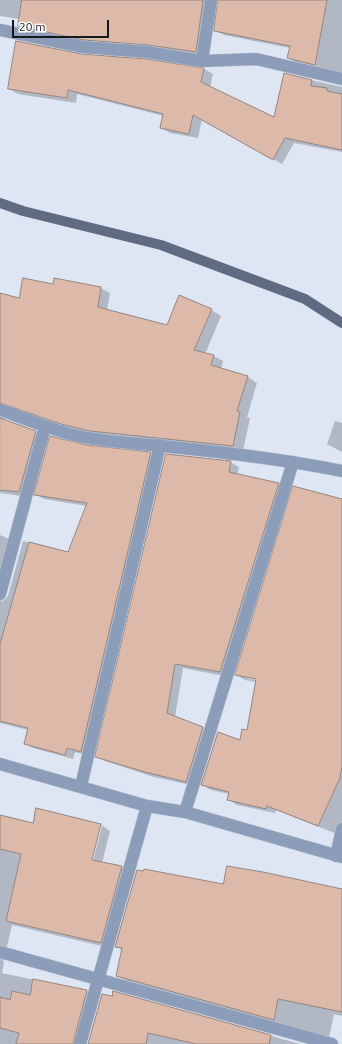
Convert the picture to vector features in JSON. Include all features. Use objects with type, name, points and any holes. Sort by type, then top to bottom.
[{"type":"street","points":[[202,61],[211,0]]},
{"type":"street","points":[[0,30],[83,47],[147,52],[202,61],[256,59],[342,79]]},
{"type":"street","points":[[1,410],[78,436],[107,441],[160,445],[293,462],[342,471]]},
{"type":"street","points":[[0,594],[45,426]]},
{"type":"street","points":[[81,786],[160,445]]},
{"type":"street","points":[[185,812],[293,462]]},
{"type":"street","points":[[0,764],[81,786],[146,806],[185,812],[339,856],[342,829]]},
{"type":"street","points":[[80,1044],[97,978],[146,806]]},
{"type":"street","points":[[0,952],[332,1044]]},
{"type":"building","points":[[22,0],[203,0],[196,52],[148,45],[84,40],[18,26]]},
{"type":"building","points":[[218,0],[327,0],[315,65],[287,58],[290,46],[214,31]]},
{"type":"building","points":[[16,41],[82,54],[146,59],[204,68],[201,82],[274,117],[284,73],[312,80],[311,86],[327,88],[327,91],[342,94],[342,150],[285,138],[273,160],[193,115],[189,134],[160,128],[163,114],[68,90],[67,98],[8,89]]},
{"type":"building","points":[[23,278],[53,284],[54,278],[101,287],[98,307],[167,325],[179,295],[212,309],[194,350],[214,355],[211,365],[248,376],[237,411],[240,412],[233,446],[90,431],[61,424],[0,403],[0,293],[19,298]]},
{"type":"building","points":[[0,418],[36,431],[19,492],[0,490]]},
{"type":"building","points":[[50,436],[87,445],[151,452],[81,752],[67,748],[65,755],[24,744],[28,728],[0,721],[0,644],[29,542],[68,552],[87,503],[34,495]]},
{"type":"building","points":[[166,454],[231,461],[229,472],[279,483],[220,672],[175,664],[167,713],[203,727],[186,782],[145,772],[95,757]]},
{"type":"building","points":[[293,486],[342,499],[342,766],[340,778],[318,826],[267,806],[266,809],[227,800],[229,792],[201,785],[218,732],[240,740],[242,729],[247,730],[256,679],[235,675]]},
{"type":"building","points":[[36,808],[101,824],[92,860],[122,866],[101,943],[6,921],[21,854],[0,849],[0,815],[33,823]]},
{"type":"building","points":[[227,866],[342,889],[342,1012],[278,999],[274,1020],[116,976],[122,948],[115,947],[137,870],[143,871],[144,869],[223,884]]},
{"type":"building","points":[[33,979],[87,990],[73,1044],[16,1044],[19,1033],[0,1028],[0,997],[10,1000],[12,991],[30,995]]},
{"type":"building","points":[[113,991],[271,1035],[269,1044],[196,1044],[148,1033],[146,1044],[88,1044],[102,994],[112,996]]},
{"type":"waterway","points":[[0,203],[23,211],[161,245],[305,299],[342,323]]}]
